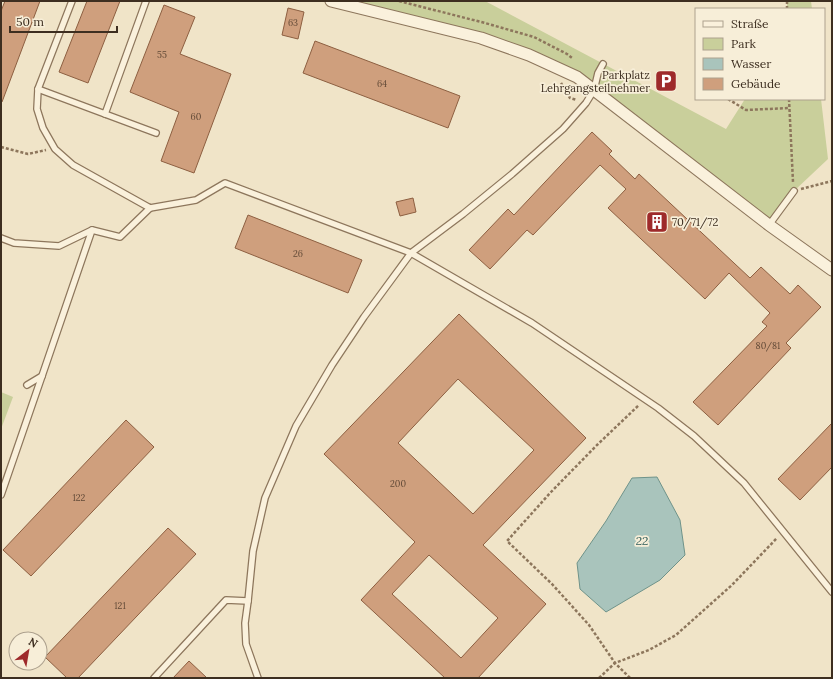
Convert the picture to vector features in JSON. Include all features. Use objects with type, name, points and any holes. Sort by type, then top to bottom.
[{"type":"street","points":[[332,1],[481,38],[529,55],[577,77],[769,225],[832,270]]},
{"type":"lane","points":[[72,1],[38,89],[37,109],[43,128],[55,149],[73,165],[150,208]]},
{"type":"lane","points":[[105,114],[146,1]]},
{"type":"lane","points":[[258,678],[246,644],[245,623],[253,551],[266,498],[296,426],[332,365],[364,317],[411,253],[464,214],[512,174],[563,128],[586,103],[594,90],[598,73],[603,64]]},
{"type":"lane","points":[[38,89],[156,133]]},
{"type":"lane","points":[[1,238],[14,243],[59,246],[92,230],[120,237],[150,208],[196,200],[225,182],[411,253],[532,323],[658,408],[694,436],[744,483],[832,592]]},
{"type":"lane","points":[[769,225],[794,191]]},
{"type":"lane","points":[[1,495],[92,230]]},
{"type":"lane","points":[[27,385],[42,376]]},
{"type":"lane","points":[[154,678],[226,600],[248,601]]},
{"type":"path","points":[[560,82],[570,98],[586,103]]},
{"type":"path","points":[[730,100],[746,110],[789,108]]},
{"type":"path","points":[[789,100],[794,191],[832,181]]},
{"type":"path","points":[[1,147],[28,154],[55,149]]},
{"type":"path","points":[[630,678],[615,663],[589,626],[552,584],[507,541],[551,492],[645,399]]},
{"type":"path","points":[[599,678],[615,663],[649,650],[676,635],[732,585],[783,532]]},
{"type":"green space","points":[[331,1],[485,1],[726,129],[744,100],[821,100],[828,159],[794,191],[769,225],[594,90],[529,55]]},
{"type":"green space","points":[[787,1],[811,1],[812,8],[787,8]]},
{"type":"green space","points":[[1,392],[13,397],[1,429]]},
{"type":"water","name":"22","points":[[657,477],[680,520],[685,555],[660,580],[606,612],[580,589],[577,563],[606,521],[632,478]]},
{"type":"building","points":[[5,1],[40,1],[2,102],[1,11]]},
{"type":"building","points":[[87,1],[120,1],[88,83],[59,72]]},
{"type":"building","points":[[164,5],[195,17],[180,54],[231,74],[194,173],[161,161],[179,112],[130,92]]},
{"type":"building","points":[[288,8],[304,12],[298,39],[282,35]]},
{"type":"building","points":[[315,41],[460,96],[448,128],[303,73]]},
{"type":"building","name":"70/71/72","points":[[592,132],[612,151],[609,154],[635,179],[639,174],[750,278],[761,267],[790,294],[798,285],[821,307],[786,343],[791,348],[718,425],[693,402],[767,326],[762,322],[770,313],[729,273],[705,299],[608,208],[626,189],[600,165],[533,235],[527,230],[490,269],[469,250],[508,209],[514,215]]},
{"type":"building","points":[[413,198],[416,212],[400,216],[396,202]]},
{"type":"building","points":[[248,215],[362,260],[348,293],[235,248]]},
{"type":"building","points":[[459,314],[586,438],[483,545],[546,604],[478,678],[445,678],[361,600],[415,542],[324,454]],"holes":[[[458,379],[534,450],[473,514],[398,443]],[[429,555],[498,618],[461,658],[392,594]]]},
{"type":"building","points":[[126,420],[154,447],[31,576],[3,550]]},
{"type":"building","points":[[832,423],[832,467],[800,500],[778,479]]},
{"type":"building","points":[[168,528],[196,554],[78,678],[67,678],[48,660],[48,654]]},
{"type":"building","points":[[189,661],[207,678],[173,678]]},
{"type":"place","name":"Parkplatz Lehrgangsteilnehmer","points":[[666,81]]},
{"type":"place","name":"70/71/72","points":[[657,222]]}]
